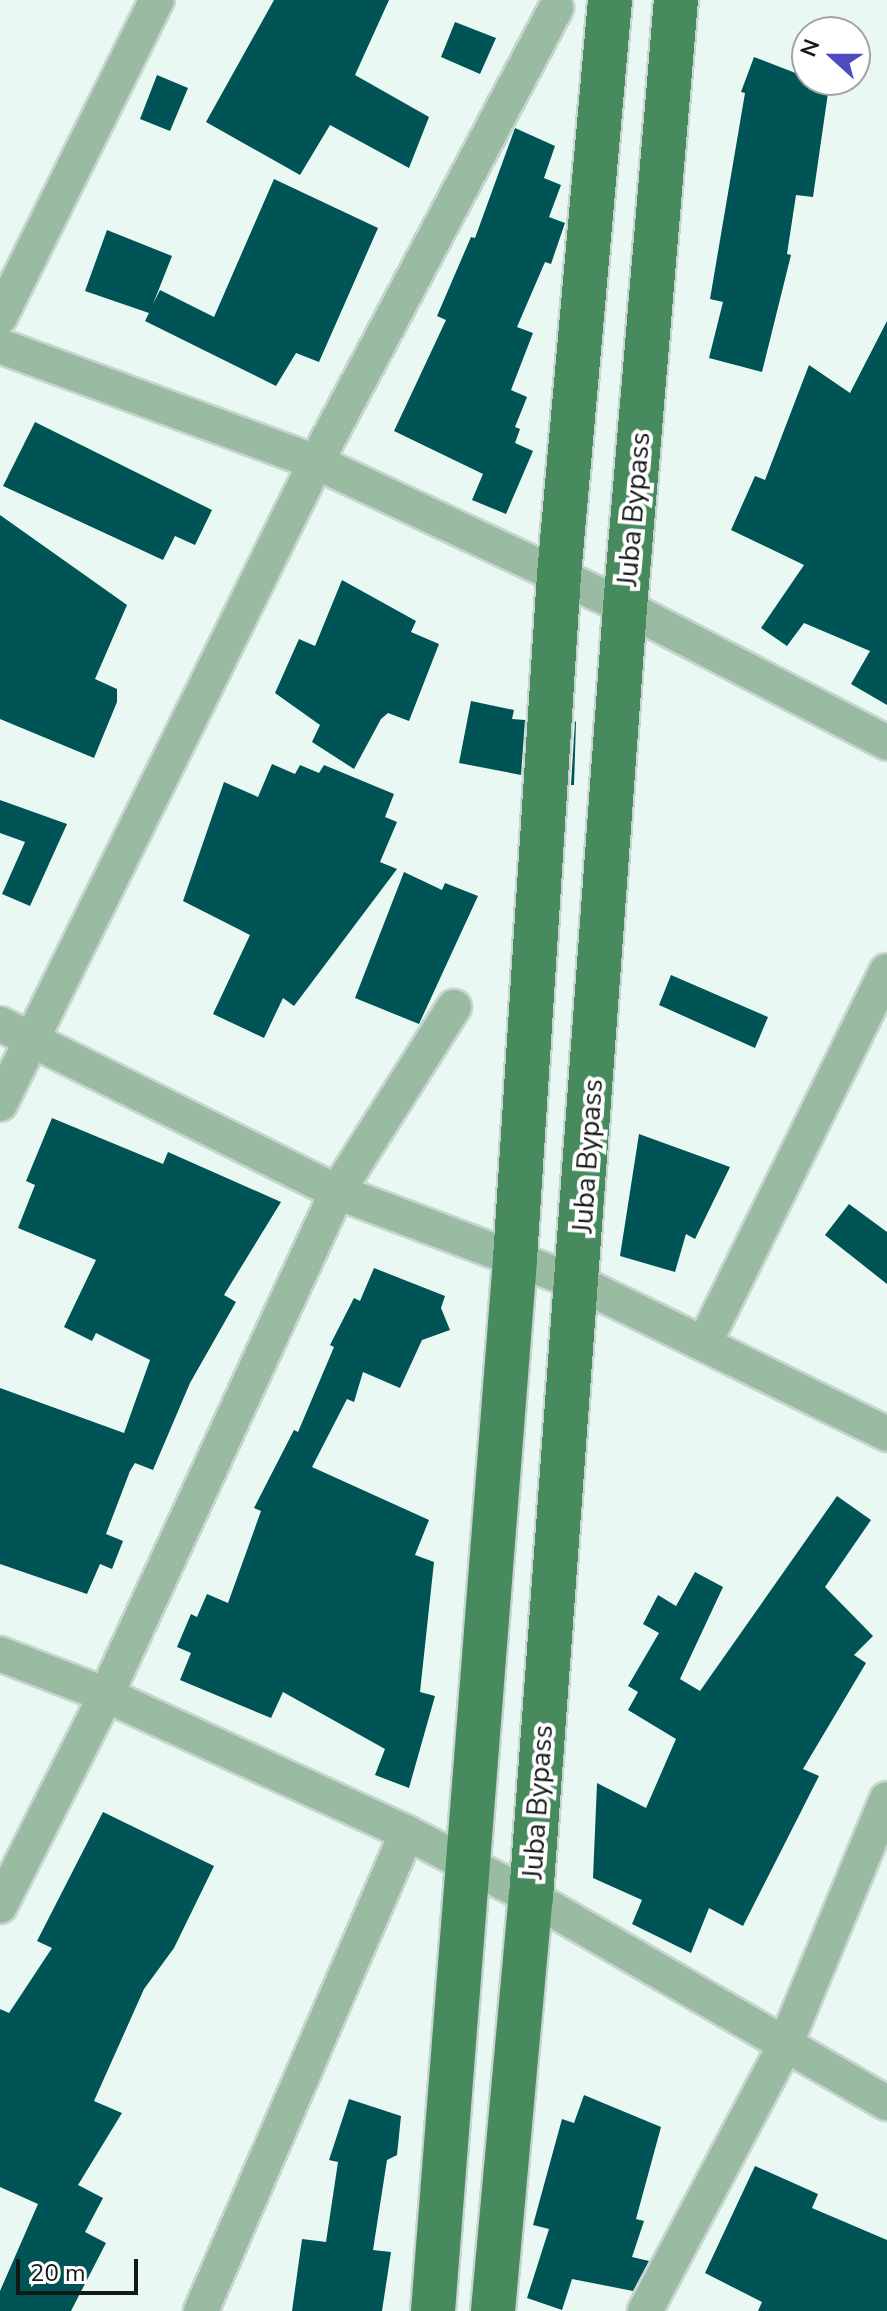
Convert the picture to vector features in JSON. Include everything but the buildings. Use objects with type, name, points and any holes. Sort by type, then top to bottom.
[{"type":"main road","points":[[433,2311],[515,1259],[559,575],[610,0]]},
{"type":"main road","name":"Juba Bypass","points":[[493,2311],[531,1897],[579,1283],[625,607],[676,0]]},
{"type":"street","points":[[0,317],[157,0]]},
{"type":"street","points":[[0,1104],[34,1041],[316,462],[556,8]]},
{"type":"street","points":[[0,346],[316,462],[625,607],[887,743]]},
{"type":"street","points":[[705,1342],[887,971]]},
{"type":"street","points":[[0,1906],[106,1695],[337,1192],[454,1007]]},
{"type":"street","points":[[0,1024],[337,1192],[579,1283],[705,1342],[887,1434]]},
{"type":"street","points":[[0,1654],[106,1695],[407,1833],[531,1897],[887,2103]]},
{"type":"street","points":[[645,2311],[785,2045],[887,1799]]},
{"type":"street","points":[[201,2311],[407,1833]]}]
